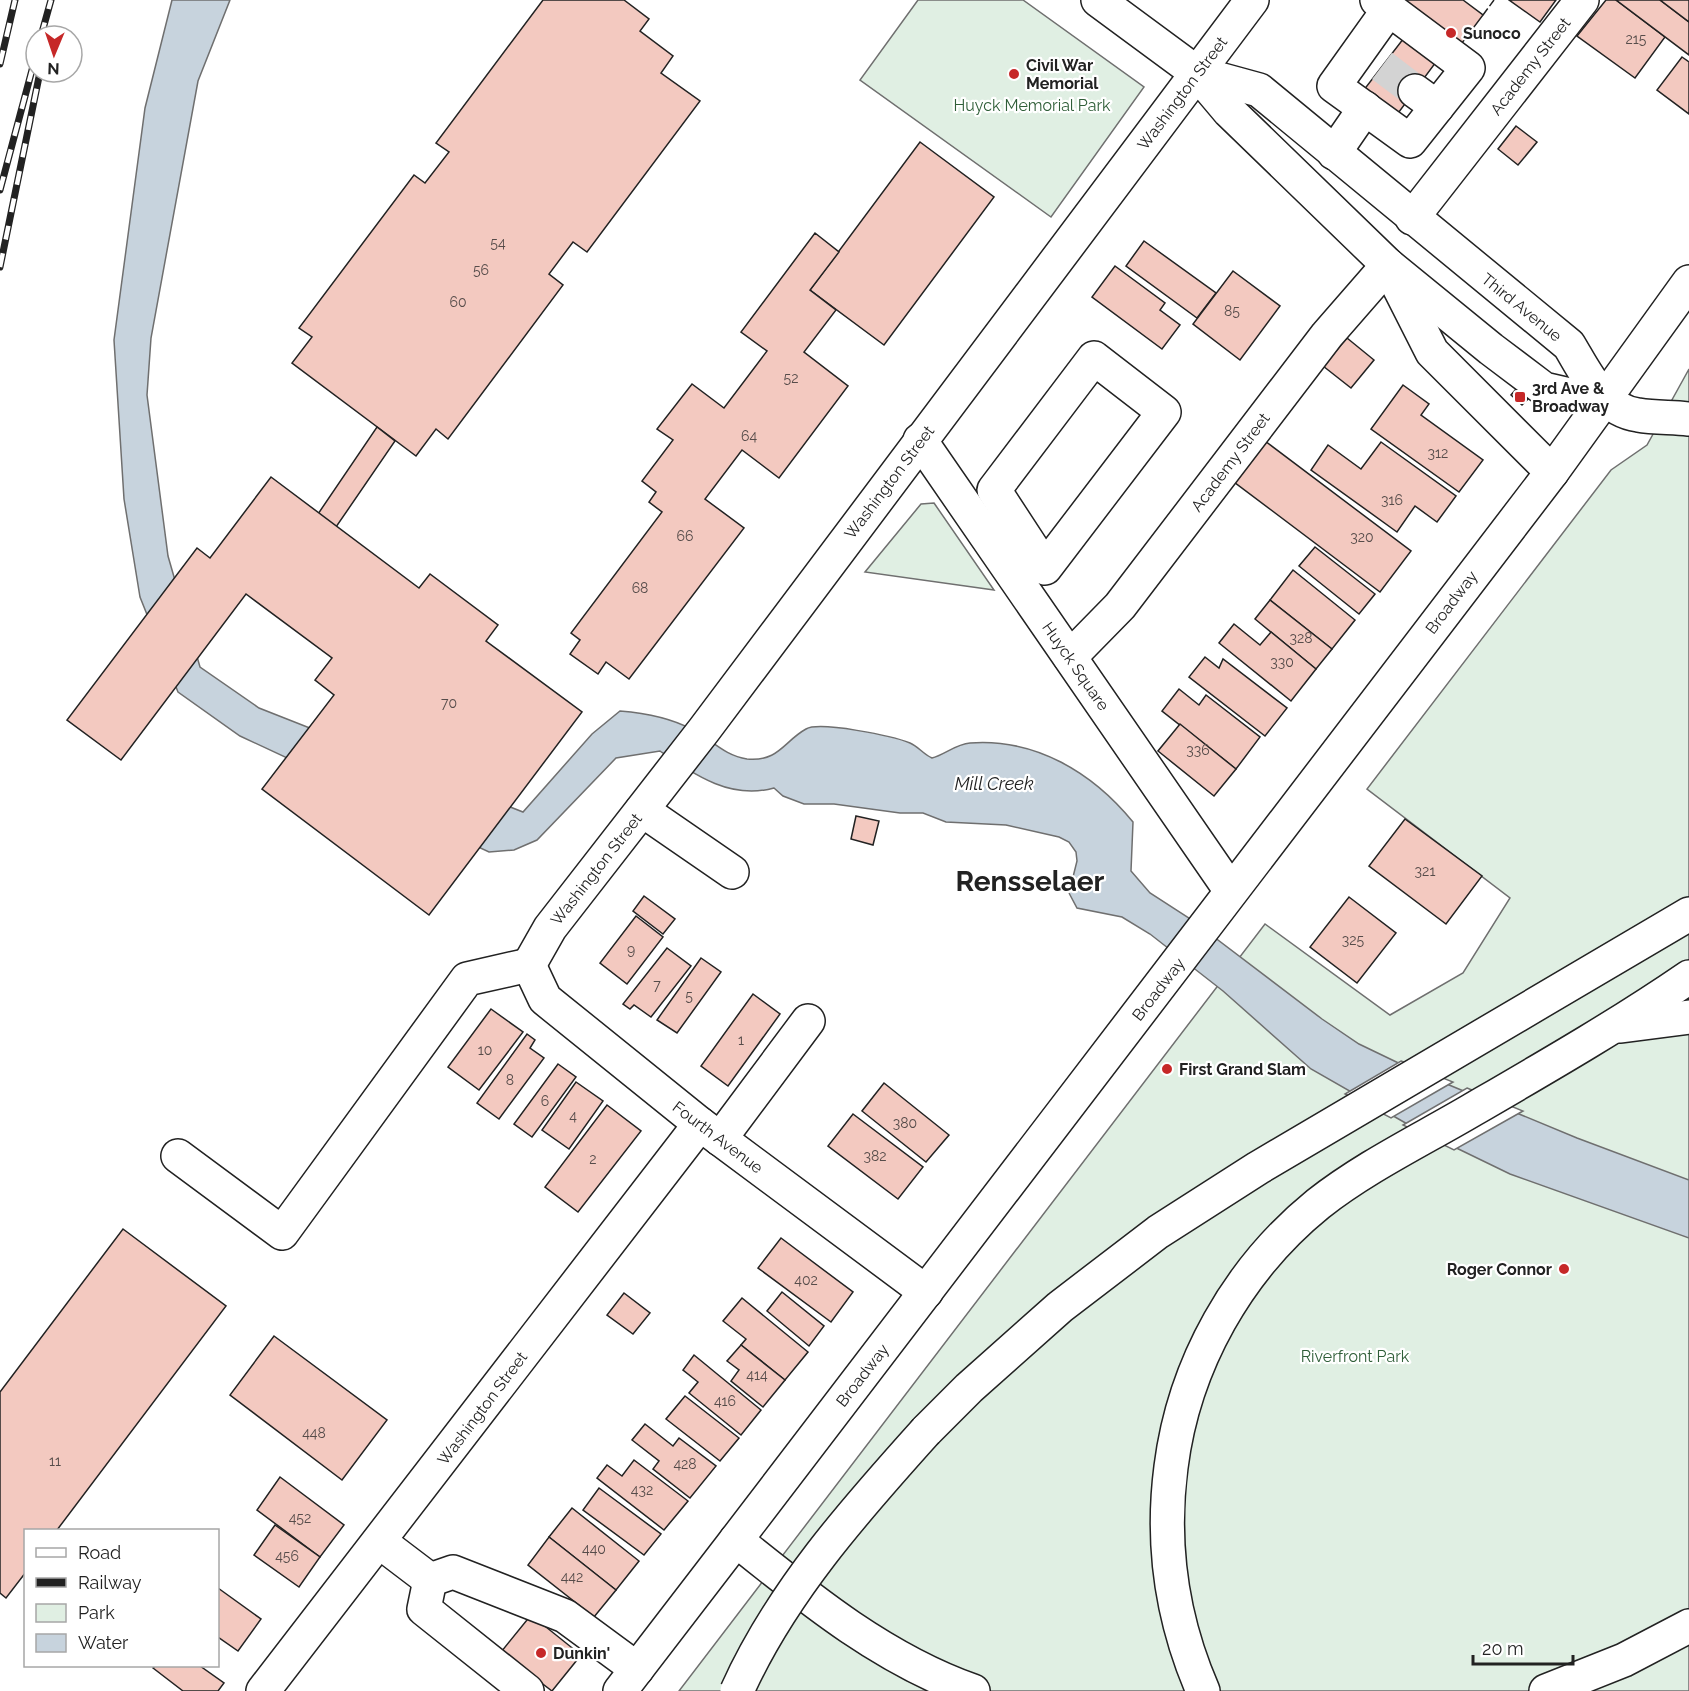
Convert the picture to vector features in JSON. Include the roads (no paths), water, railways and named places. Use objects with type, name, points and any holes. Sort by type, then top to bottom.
[{"type":"main road","name":"Third Avenue","points":[[1098,0],[1197,73],[1228,111],[1388,265],[1440,308],[1544,389],[1582,398],[1604,399]]},
{"type":"main road","name":"Washington Street","points":[[529,965],[550,928],[704,730],[1252,0]]},
{"type":"main road","name":"Academy Street","points":[[1412,218],[1582,0]]},
{"type":"main road","points":[[1383,5],[1468,68],[1434,96],[1410,141],[1334,86],[1371,58],[1383,5]]},
{"type":"main road","name":"Third Avenue","points":[[1197,73],[1259,90],[1569,345],[1604,399]]},
{"type":"main road","points":[[1434,96],[1489,119]]},
{"type":"main road","points":[[1334,153],[1365,108]]},
{"type":"main road","name":"Academy Street","points":[[1070,657],[1120,606],[1327,335],[1388,265]]},
{"type":"main road","points":[[1388,265],[1432,352],[1552,472]]},
{"type":"main road","name":"Broadway","points":[[628,1680],[1552,472],[1689,282]]},
{"type":"main road","points":[[1094,358],[1164,412],[1046,568],[1017,524],[994,489],[1094,358]]},
{"type":"main road","points":[[1604,399],[1617,410],[1636,415],[1689,419]]},
{"type":"main road","name":"Huyck Square","points":[[920,440],[1070,657],[1229,895]]},
{"type":"main road","points":[[997,552],[1017,524]]},
{"type":"main road","points":[[642,810],[732,872]]},
{"type":"main road","points":[[737,1691],[775,1621],[810,1569],[853,1514],[926,1431],[969,1388],[1060,1307],[1108,1269],[1206,1200],[1689,914]]},
{"type":"main road","points":[[178,1156],[282,1233],[467,979],[529,965]]},
{"type":"main road","name":"Fourth Avenue","points":[[529,965],[545,999],[710,1132],[926,1292]]},
{"type":"main road","points":[[1203,1691],[1183,1636],[1172,1585],[1167,1544],[1168,1496],[1173,1455],[1186,1397],[1208,1341],[1258,1264],[1298,1221],[1320,1203],[1372,1169],[1616,1026],[1689,977]]},
{"type":"main road","points":[[1616,1026],[1689,1017]]},
{"type":"main road","name":"Washington Street","points":[[263,1691],[710,1132],[808,1021]]},
{"type":"main road","points":[[736,1540],[851,1628],[922,1670],[973,1691]]},
{"type":"main road","points":[[380,1542],[430,1580]]},
{"type":"main road","points":[[430,1580],[453,1572],[565,1616],[628,1680]]},
{"type":"main road","points":[[430,1580],[424,1609],[527,1691]]},
{"type":"main road","points":[[1546,1691],[1624,1660],[1689,1626]]},
{"type":"water","name":"Mill Creek","points":[[172,0],[230,0],[198,81],[151,338],[147,395],[168,556],[200,667],[259,708],[523,812],[592,734],[620,711],[647,714],[674,721],[731,754],[747,759],[758,759],[774,754],[798,734],[814,727],[857,730],[889,737],[910,743],[932,758],[960,745],[970,743],[1018,746],[1040,753],[1061,762],[1100,788],[1133,822],[1131,871],[1150,893],[1189,918],[1322,1019],[1359,1044],[1413,1070],[1577,1138],[1689,1180],[1689,1238],[1510,1174],[1409,1125],[1311,1069],[1223,991],[1150,934],[1122,917],[1077,908],[1069,893],[1077,861],[1076,852],[1069,842],[1059,837],[1006,825],[946,822],[923,813],[900,813],[834,804],[804,804],[783,796],[774,788],[743,791],[728,788],[686,769],[660,751],[616,758],[537,840],[514,850],[489,852],[240,736],[178,692],[140,597],[124,499],[114,340],[145,108]]},
{"type":"tunnel","points":[[1382,66],[1415,91]]},
{"type":"railway","points":[[0,64],[15,0]]},
{"type":"railway","points":[[44,24],[51,0]]},
{"type":"railway","points":[[0,190],[28,84]]},
{"type":"railway","points":[[0,267],[38,84]]},
{"type":"place","name":"Sunoco","points":[[1451,33]]},
{"type":"place","name":"Civil War Memorial","points":[[1014,74]]},
{"type":"place","name":"3rd Ave & Broadway","points":[[1520,397]]},
{"type":"place","name":"First Grand Slam","points":[[1167,1069]]},
{"type":"place","name":"Roger Connor","points":[[1564,1269]]},
{"type":"place","name":"Dunkin'","points":[[541,1653]]},
{"type":"district","name":"Rensselaer","points":[[1030,881]]},
{"type":"park label","name":"Huyck Memorial Park","points":[[1032,105]]},
{"type":"park label","name":"Riverfront Park","points":[[1355,1356]]}]
